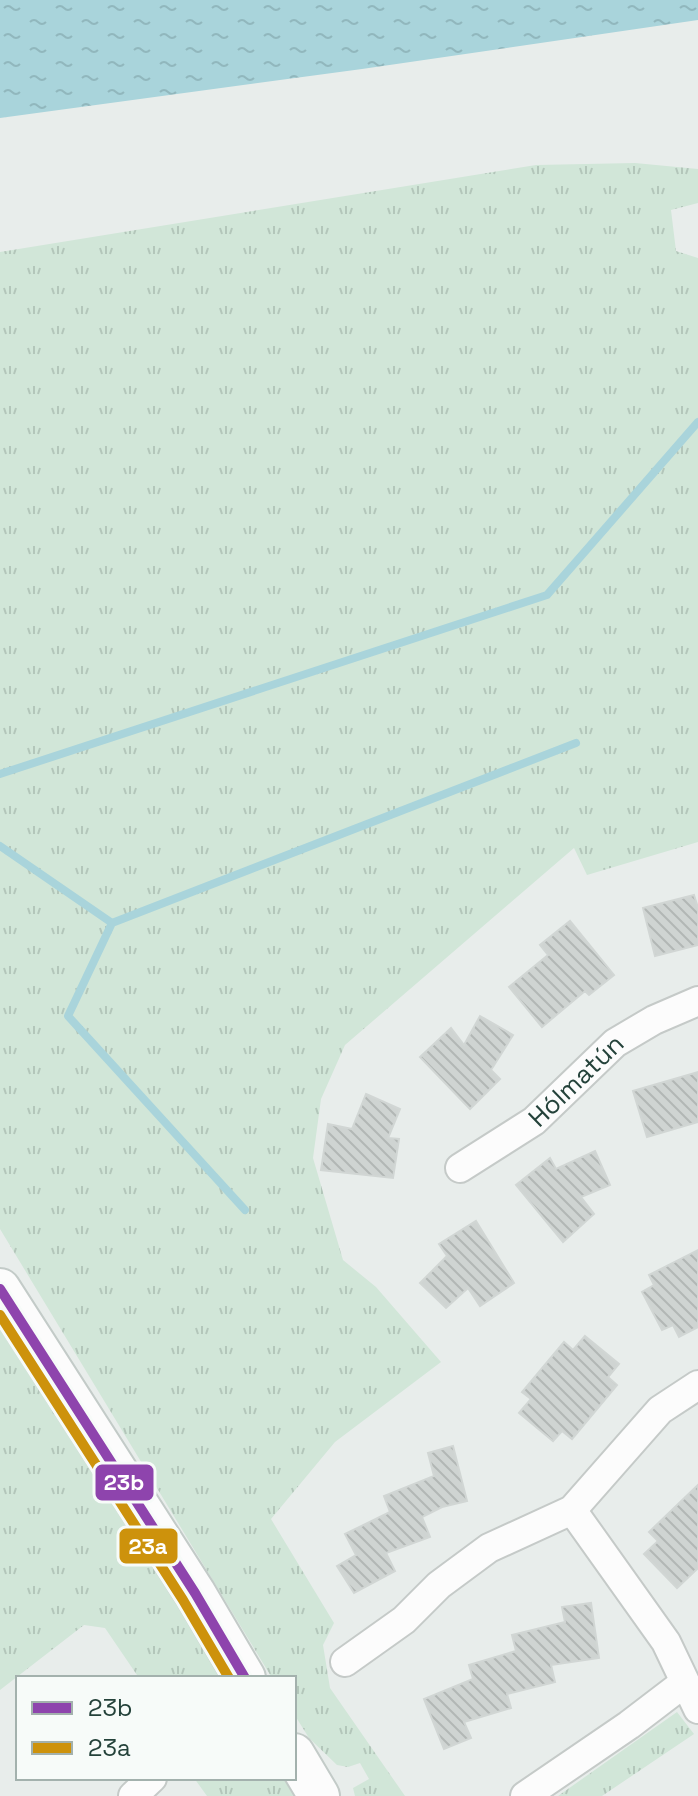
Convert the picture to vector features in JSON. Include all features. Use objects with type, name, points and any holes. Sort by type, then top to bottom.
[{"type":"street","name":"Hólmatún","points":[[460,1168],[534,1121],[615,1043],[654,1020],[698,1001]]},
{"type":"street","points":[[0,1289],[195,1593],[244,1676]]},
{"type":"street","points":[[345,1662],[404,1620],[439,1585],[489,1548],[572,1510],[660,1410],[698,1385]]},
{"type":"street","points":[[572,1510],[666,1642],[698,1709]]},
{"type":"street","points":[[525,1796],[684,1683]]},
{"type":"street","points":[[296,1757],[319,1796]]},
{"type":"street","points":[[133,1796],[150,1780]]},
{"type":"green space","points":[[635,163],[698,169],[698,203],[671,210],[676,251],[698,258],[698,842],[587,875],[574,848],[345,1045],[321,1099],[313,1158],[343,1260],[376,1287],[441,1362],[335,1442],[271,1519],[334,1623],[323,1645],[330,1688],[405,1796],[355,1796],[353,1788],[369,1779],[360,1763],[348,1767],[337,1765],[309,1738],[296,1717],[296,1676],[271,1676],[0,1229],[0,252],[536,165]]},
{"type":"green space","points":[[0,1316],[227,1676],[138,1676],[105,1628],[84,1625],[0,1690]]},
{"type":"green space","points":[[677,1712],[694,1734],[602,1796],[558,1796]]},
{"type":"green space","points":[[195,1780],[292,1780],[302,1796],[207,1796]]},
{"type":"water","points":[[0,0],[698,0],[698,20],[0,118]]},
{"type":"building","points":[[694,895],[698,908],[698,945],[655,956],[643,908]]},
{"type":"building","points":[[570,921],[614,975],[589,995],[585,991],[542,1027],[509,987],[548,955],[540,945]]},
{"type":"building","points":[[480,1016],[513,1035],[491,1070],[500,1079],[470,1109],[420,1057],[451,1028],[464,1045]]},
{"type":"building","points":[[698,1072],[698,1122],[647,1137],[633,1091]]},
{"type":"building","points":[[366,1094],[400,1109],[388,1138],[399,1139],[393,1178],[321,1170],[328,1124],[352,1129]]},
{"type":"building","points":[[595,1151],[610,1185],[581,1197],[594,1214],[563,1242],[516,1185],[550,1158],[556,1169]]},
{"type":"building","points":[[476,1221],[514,1283],[480,1306],[468,1288],[446,1308],[420,1283],[447,1256],[439,1244]]},
{"type":"building","points":[[698,1250],[698,1327],[679,1337],[673,1325],[662,1330],[642,1292],[654,1285],[649,1275]]},
{"type":"building","points":[[585,1336],[619,1364],[608,1377],[617,1385],[572,1439],[562,1431],[553,1441],[519,1413],[531,1399],[522,1392],[564,1342],[573,1350]]},
{"type":"building","points":[[453,1446],[467,1501],[442,1507],[422,1517],[430,1537],[386,1553],[395,1571],[354,1593],[337,1566],[356,1555],[345,1534],[390,1512],[384,1496],[434,1476],[428,1453]]},
{"type":"building","points":[[698,1485],[698,1568],[677,1588],[644,1554],[658,1541],[649,1532]]},
{"type":"building","points":[[591,1603],[599,1658],[551,1665],[555,1682],[507,1694],[511,1708],[464,1722],[471,1738],[444,1749],[424,1699],[473,1679],[469,1665],[516,1651],[512,1635],[565,1622],[562,1607]]},
{"type":"waterway","points":[[0,774],[547,595],[698,422]]},
{"type":"waterway","points":[[0,846],[112,923],[576,743]]},
{"type":"waterway","points":[[112,923],[68,1016],[245,1210]]},
{"type":"transit line","name":"23b","points":[[0,1289],[195,1593],[244,1676]]},
{"type":"transit line","name":"23a","points":[[0,1315],[183,1600],[228,1676]]}]
